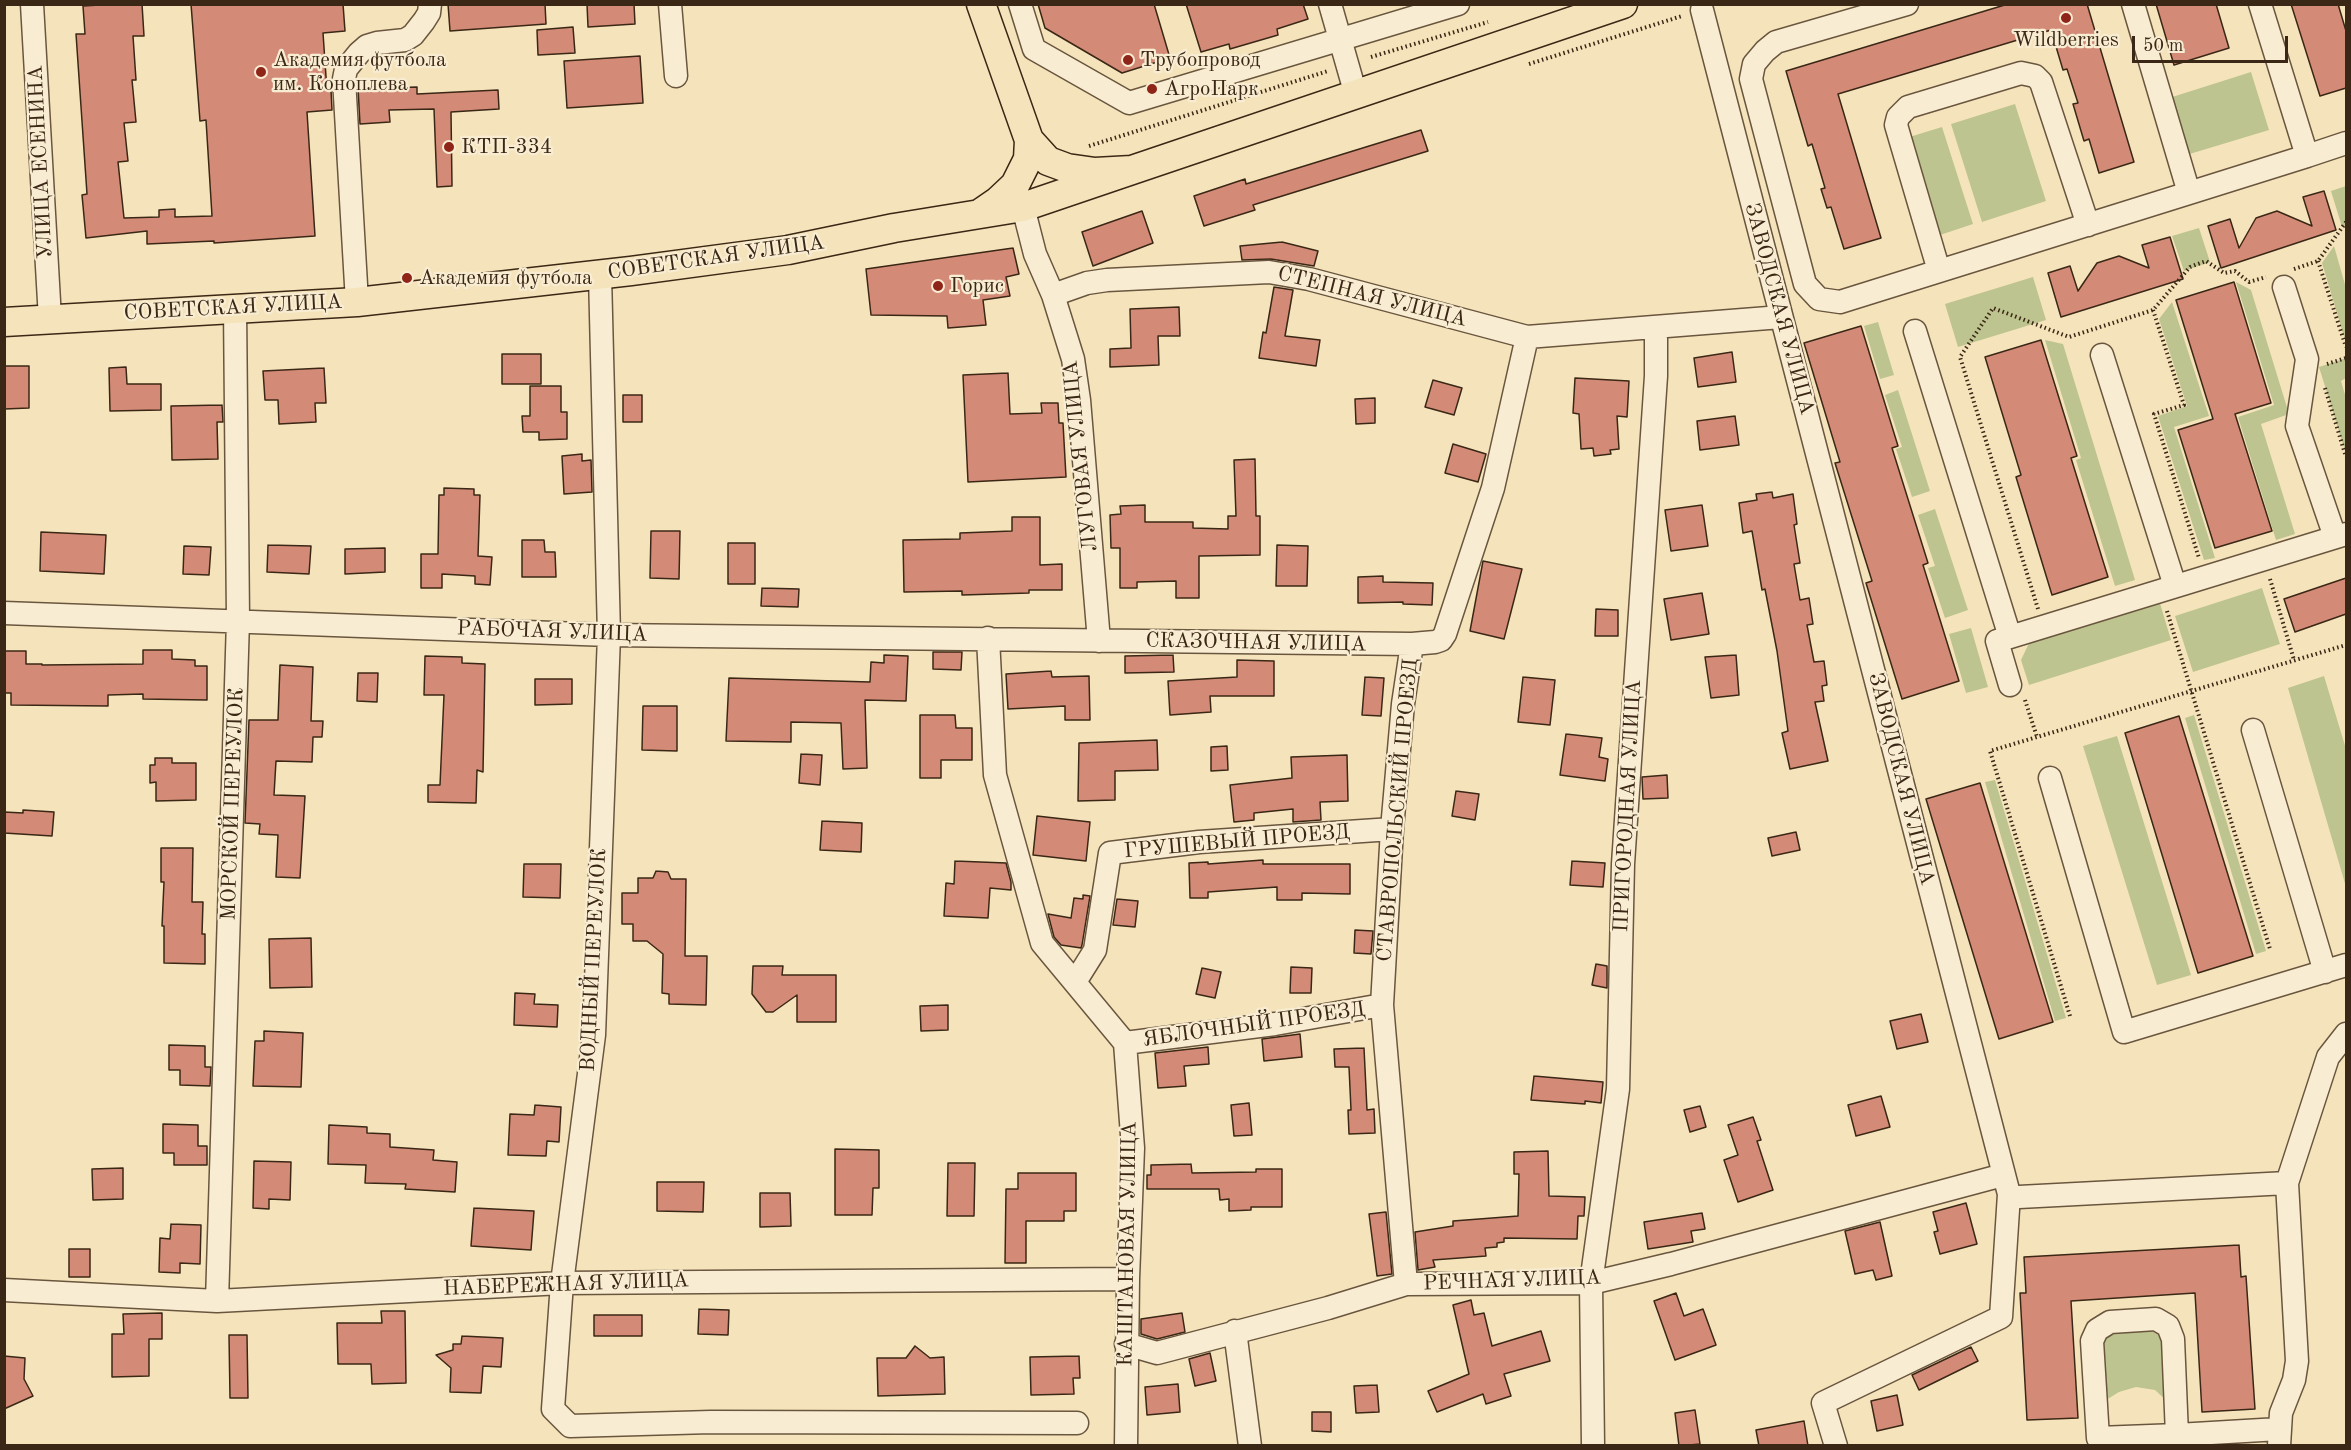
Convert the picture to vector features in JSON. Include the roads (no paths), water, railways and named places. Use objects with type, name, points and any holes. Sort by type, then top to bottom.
[{"type":"main road","points":[[974,216],[998,201],[1015,184],[1028,159],[1029,140],[981,4]]},
{"type":"main road","points":[[1570,23],[1623,4]]},
{"type":"main road","points":[[1570,23],[1648,4]]},
{"type":"main road","name":"СОВЕТСКАЯ УЛИЦА","points":[[4,322],[357,302],[600,275],[788,250],[894,228],[1023,207],[1570,23]]},
{"type":"main road","points":[[1029,140],[1048,161],[1067,168],[1095,172],[1132,170]]},
{"type":"street","name":"УЛИЦА ЕСЕНИНА","points":[[32,4],[50,319]]},
{"type":"street","points":[[357,302],[344,80],[346,69],[367,46],[405,40],[413,35],[424,21],[430,4]]},
{"type":"street","points":[[670,4],[676,76]]},
{"type":"street","points":[[1020,4],[1034,49],[1128,104],[1458,4]]},
{"type":"street","points":[[1330,4],[1356,95]]},
{"type":"street","points":[[1907,4],[1776,42],[1754,64],[1751,79],[1805,284],[1819,299],[1840,302],[2346,143]]},
{"type":"street","points":[[2133,4],[2189,193]]},
{"type":"street","points":[[2260,4],[2307,156]]},
{"type":"street","name":"ЗАВОДСКАЯ УЛИЦА","points":[[1702,10],[2009,1194],[2001,1317],[1823,1403],[1836,1446]]},
{"type":"street","points":[[1939,271],[1896,125],[1898,117],[1908,106],[2021,73],[2035,76],[2041,82],[2088,225]]},
{"type":"street","name":"ЛУГОВАЯ УЛИЦА","points":[[1023,207],[1035,254],[1053,295],[1072,359],[1079,400],[1099,641]]},
{"type":"street","name":"СТЕПНАЯ УЛИЦА","points":[[1053,295],[1107,279],[1269,272],[1309,279],[1527,337],[1781,317]]},
{"type":"street","name":"ВОДНЫЙ ПЕРЕУЛОК","points":[[600,275],[609,635],[594,1035],[562,1282],[554,1410],[570,1426],[711,1422],[1077,1423]]},
{"type":"street","points":[[2018,693],[1997,641],[2341,535],[2297,426],[2307,359],[2284,287]]},
{"type":"street","name":"МОРСКОЙ ПЕРЕУЛОК","points":[[217,1301],[238,620],[235,308]]},
{"type":"street","name":"ПРИГОРОДНАЯ УЛИЦА","points":[[1593,1446],[1591,1283],[1618,1089],[1623,864],[1656,376],[1656,328]]},
{"type":"street","points":[[1915,331],[2010,637]]},
{"type":"street","name":"СТАВРОПОЛЬСКИЙ ПРОЕЗД","points":[[1406,1284],[1382,1005],[1392,829],[1403,704],[1412,644],[1435,642],[1441,640],[1445,634],[1493,488],[1527,337]]},
{"type":"street","points":[[2102,355],[2175,586]]},
{"type":"street","name":"РАБОЧАЯ УЛИЦА","points":[[4,613],[609,635],[1099,641]]},
{"type":"street","points":[[987,638],[995,775],[1042,943],[1125,1043]]},
{"type":"street","name":"СКАЗОЧНАЯ УЛИЦА","points":[[1099,641],[1412,644]]},
{"type":"street","points":[[2253,730],[2325,972]]},
{"type":"street","points":[[2050,778],[2124,1032],[2346,965]]},
{"type":"street","name":"ГРУШЕВЫЙ ПРОЕЗД","points":[[1075,982],[1095,950],[1110,853],[1199,842],[1392,829]]},
{"type":"street","name":"ЯБЛОЧНЫЙ ПРОЕЗД","points":[[1125,1043],[1275,1024],[1382,1005]]},
{"type":"street","points":[[2177,1435],[2173,1339],[2168,1326],[2156,1319],[2110,1322],[2097,1330],[2092,1341],[2098,1438],[2177,1435],[2279,1437],[2281,1413],[2294,1380],[2296,1361],[2287,1183],[2328,1057],[2346,1034]]},
{"type":"street","name":"КАШТАНОВАЯ УЛИЦА","points":[[1125,1043],[1133,1148],[1126,1344],[1126,1446]]},
{"type":"street","name":"РЕЧНАЯ УЛИЦА","points":[[1126,1344],[1157,1353],[1328,1308],[1406,1284],[1591,1283],[1671,1264],[2003,1175]]},
{"type":"street","points":[[2019,1197],[2287,1183]]},
{"type":"street","name":"НАБЕРЕЖНАЯ УЛИЦА","points":[[4,1290],[217,1301],[562,1282],[1128,1279]]},
{"type":"street","points":[[1235,1331],[1250,1446]]},
{"type":"place","name":"Wildberries","points":[[2066,18]]},
{"type":"place","name":"Трубопровод","points":[[1128,60]]},
{"type":"place","name":"Академия футбола им. Коноплева","points":[[261,72]]},
{"type":"place","name":"АгроПарк","points":[[1152,89]]},
{"type":"place","name":"КТП-334","points":[[449,147]]},
{"type":"place","name":"Академия футбола","points":[[407,278]]},
{"type":"place","name":"Горис","points":[[938,286]]}]
